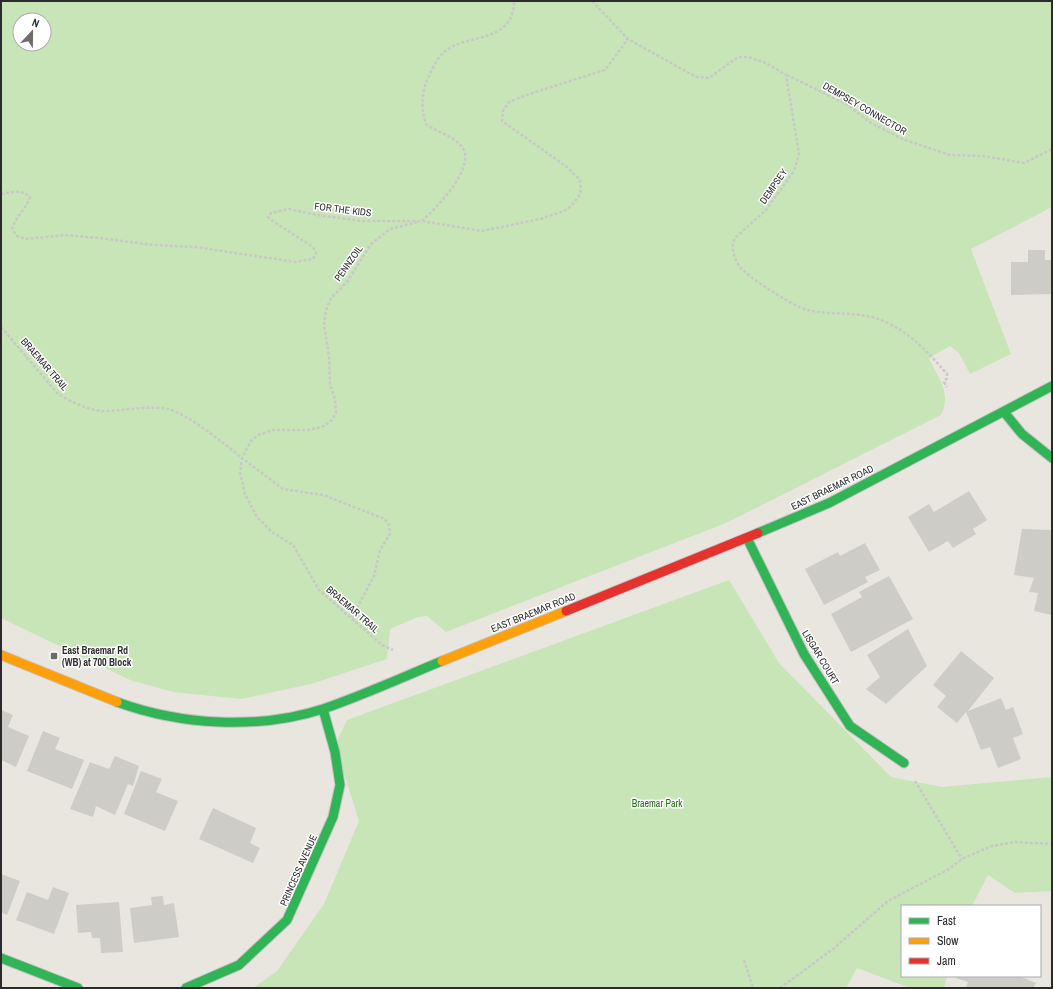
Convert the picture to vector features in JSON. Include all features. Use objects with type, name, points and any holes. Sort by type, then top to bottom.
[{"type":"street","name":"EAST BRAEMAR ROAD","points":[[1,655],[117,702],[146,712],[186,720],[260,721],[294,716],[323,709],[747,538],[828,503],[1052,386]]},
{"type":"street","points":[[1004,412],[1022,434],[1052,458]]},
{"type":"street","name":"LISGAR COURT","points":[[747,538],[804,654],[850,726],[904,763]]},
{"type":"street","name":"PRINCESS AVENUE","points":[[186,988],[239,966],[287,920],[333,817],[340,785],[335,752],[323,709]]},
{"type":"street","points":[[1,958],[78,988]]},
{"type":"path","name":"PENNZOIL","points":[[242,458],[251,441],[258,435],[273,430],[310,430],[324,426],[332,420],[336,413],[335,399],[330,385],[329,356],[324,325],[326,310],[331,298],[346,282],[371,244],[390,229],[421,221],[440,204],[457,180],[464,168],[466,157],[463,148],[456,141],[426,124],[421,109],[427,80],[444,52],[457,46],[486,37],[502,29],[510,20],[514,10],[514,1]]},
{"type":"path","points":[[592,1],[628,39],[696,77],[709,78],[738,57],[748,57],[766,63],[786,74]]},
{"type":"path","name":"FOR THE KIDS","points":[[1,194],[26,192],[30,197],[28,203],[15,219],[12,229],[16,236],[25,239],[65,235],[153,245],[195,247],[295,262],[313,259],[316,253],[313,247],[268,217],[271,213],[289,209],[317,215],[362,221],[421,221],[482,231],[540,219],[564,211],[571,206],[581,190],[580,180],[567,167],[502,121],[503,111],[509,102],[529,94],[605,70],[628,39]]},
{"type":"path","name":"DEMPSEY CONNECTOR","points":[[786,74],[848,105],[871,123],[902,139],[950,156],[984,156],[1024,163],[1052,149]]},
{"type":"path","name":"DEMPSEY","points":[[786,74],[799,154],[794,171],[766,210],[735,238],[732,244],[733,253],[740,267],[762,284],[793,304],[807,310],[868,315],[887,323],[917,341],[947,374],[944,382],[947,387]]},
{"type":"path","name":"BRAEMAR TRAIL","points":[[1,327],[58,394],[69,401],[102,411],[153,407],[170,410],[217,437],[242,458],[240,472],[245,494],[258,517],[272,532],[292,545],[319,590],[352,617],[382,645],[393,650]]},
{"type":"path","points":[[242,458],[283,489],[323,495],[385,519],[389,525],[390,534],[380,550],[374,576],[352,617]]},
{"type":"path","points":[[904,763],[962,859]]},
{"type":"path","points":[[780,988],[833,949],[888,901],[949,869],[962,859],[992,846],[1015,842],[1052,844]]},
{"type":"path","points":[[744,960],[753,988]]},
{"type":"green space","points":[[1,1],[1052,1],[1052,207],[971,249],[1011,354],[970,374],[959,353],[950,346],[929,358],[940,379],[944,393],[945,400],[941,415],[726,523],[446,632],[427,616],[418,617],[392,628],[390,630],[387,659],[311,684],[241,699],[173,692],[130,680],[1,618]]},
{"type":"green space","name":"Braemar Park","points":[[729,580],[779,663],[891,777],[942,787],[1052,777],[1052,891],[1015,893],[988,875],[973,905],[901,905],[901,977],[947,977],[944,988],[910,988],[857,968],[846,988],[253,988],[277,971],[324,904],[359,821],[335,745],[347,720]]},
{"type":"building","points":[[1028,250],[1045,250],[1045,260],[1052,260],[1052,294],[1011,295],[1011,262],[1028,262]]},
{"type":"building","points":[[969,491],[987,520],[973,529],[976,534],[953,548],[948,541],[929,552],[908,517],[929,504],[934,512]]},
{"type":"building","points":[[1022,529],[1052,530],[1052,615],[1034,611],[1038,593],[1029,592],[1034,578],[1014,575]]},
{"type":"building","points":[[865,543],[880,570],[865,577],[868,582],[824,605],[805,569],[838,552],[840,556]]},
{"type":"building","points":[[889,576],[913,619],[851,652],[831,614],[862,597],[859,592]]},
{"type":"building","points":[[908,629],[927,666],[886,704],[866,689],[880,677],[867,655]]},
{"type":"building","points":[[961,651],[994,678],[968,711],[1001,698],[1006,710],[1013,707],[1023,734],[1013,738],[1021,759],[998,768],[990,747],[981,750],[966,712],[957,723],[937,707],[946,696],[933,685]]},
{"type":"building","points":[[1,710],[13,715],[8,727],[29,736],[16,767],[1,760]]},
{"type":"building","points":[[43,731],[60,738],[55,749],[84,760],[72,789],[27,771]]},
{"type":"building","points":[[115,756],[139,766],[133,786],[128,784],[115,815],[96,806],[93,817],[70,809],[90,762],[109,769]]},
{"type":"building","points":[[141,771],[162,779],[156,792],[178,801],[165,831],[124,814]]},
{"type":"building","points":[[213,808],[256,828],[250,843],[260,848],[253,863],[199,839]]},
{"type":"building","points":[[1,874],[20,881],[7,915],[1,912]]},
{"type":"building","points":[[53,887],[69,893],[54,934],[16,920],[27,892],[48,900]]},
{"type":"building","points":[[163,896],[164,905],[174,903],[179,937],[134,943],[130,908],[152,905],[151,897]]},
{"type":"building","points":[[119,902],[123,952],[101,953],[100,938],[92,938],[91,932],[78,933],[76,905]]},
{"type":"building","points":[[1021,977],[1036,983],[1033,988],[966,988],[968,982],[956,978]]},
{"type":"traffic: fast","points":[[758,533],[829,503],[1052,386]]},
{"type":"traffic: fast","points":[[1004,412],[1022,434],[1052,458]]},
{"type":"traffic: fast","points":[[747,538],[804,654],[850,726],[904,763]]},
{"type":"traffic: fast","points":[[117,702],[141,710],[193,720],[219,722],[272,720],[298,716],[338,704],[442,661]]},
{"type":"traffic: fast","points":[[186,988],[239,965],[287,920],[333,817],[340,785],[335,752],[323,709]]},
{"type":"traffic: fast","points":[[1,958],[78,988]]},
{"type":"traffic: slow","points":[[442,661],[566,611]]},
{"type":"traffic: slow","points":[[1,655],[117,702]]},
{"type":"traffic: jam","points":[[566,611],[758,533]]},
{"type":"place","name":"East Braemar Rd (WB) at 700 Block","points":[[54,656]]}]
